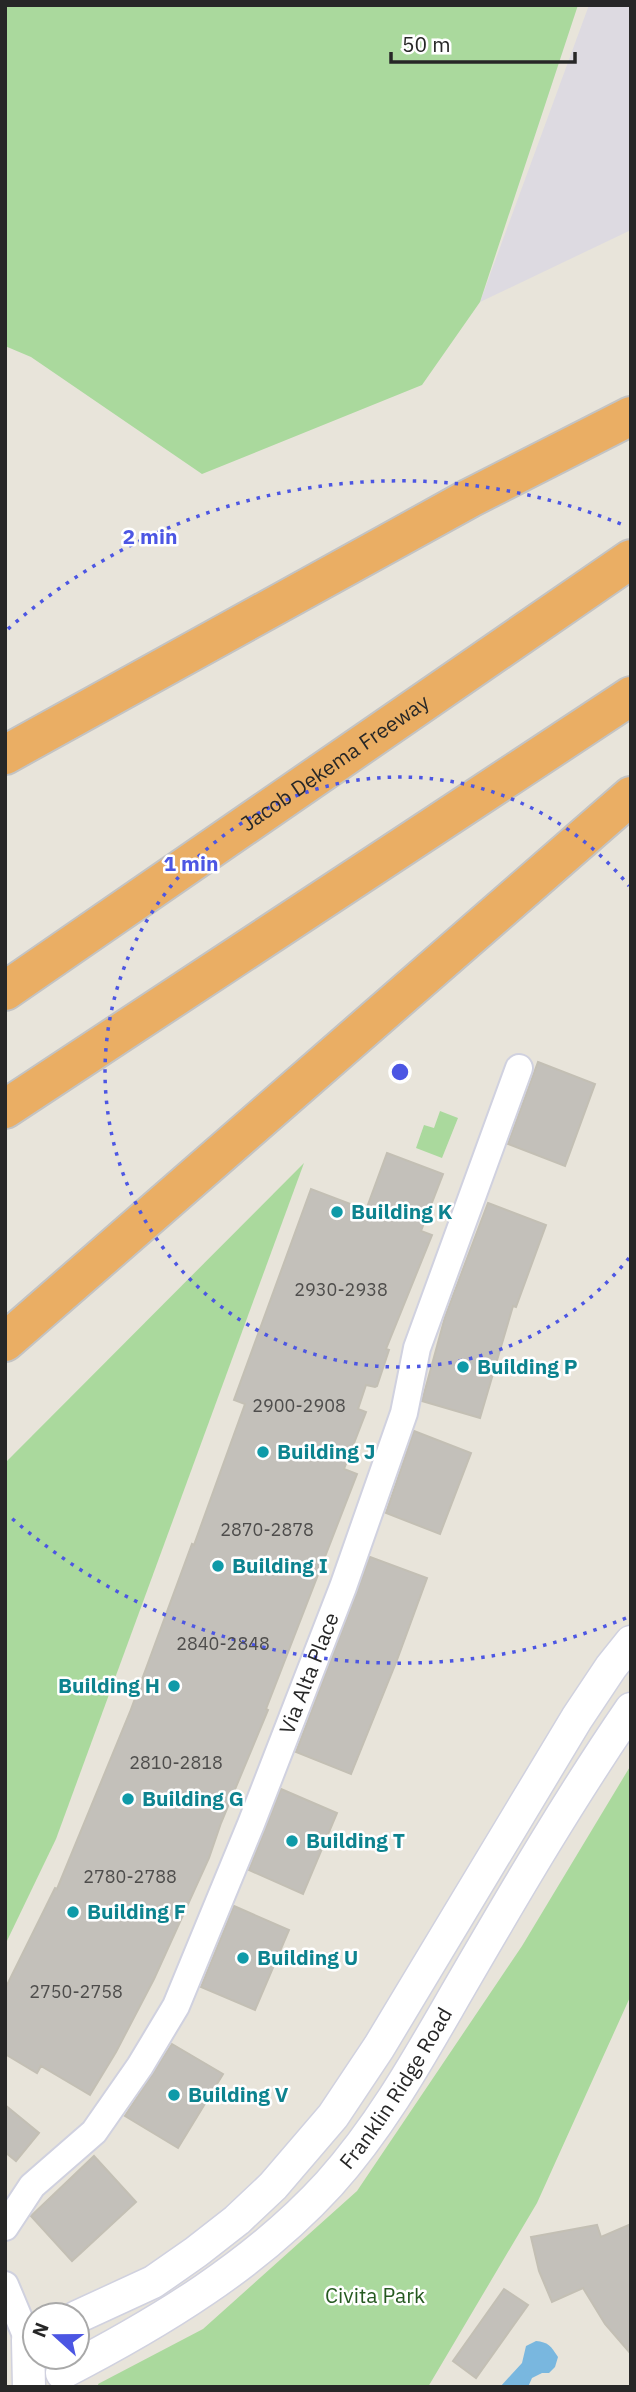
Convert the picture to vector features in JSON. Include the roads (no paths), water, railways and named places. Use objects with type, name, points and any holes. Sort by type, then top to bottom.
[{"type":"highway","points":[[5,755],[470,498],[631,416]]},
{"type":"highway","name":"Jacob Dekema Freeway","points":[[5,991],[631,559]]},
{"type":"highway","points":[[5,1109],[631,696]]},
{"type":"highway","points":[[5,1342],[631,796]]},
{"type":"street","name":"Via Alta Place","points":[[5,2227],[32,2186],[94,2132],[140,2066],[176,2006],[343,1587],[404,1413],[417,1348],[519,1068]]},
{"type":"street","name":"Franklin Ridge Road","points":[[91,2311],[153,2282],[237,2220],[273,2186],[333,2116],[379,2047],[577,1718],[631,1642]]},
{"type":"street","name":"Franklin Ridge Road","points":[[91,2346],[134,2336],[224,2276],[274,2238],[330,2183],[400,2089],[498,1922],[631,1709]]},
{"type":"street","points":[[5,2285],[21,2313]]},
{"type":"street","points":[[29,2387],[38,2371]]},
{"type":"water","points":[[536,2341],[553,2350],[558,2357],[555,2367],[549,2373],[532,2378],[528,2387],[500,2387],[522,2363],[526,2346]]},
{"type":"place","name":"Building K","points":[[337,1212]]},
{"type":"place","name":"Building P","points":[[463,1367]]},
{"type":"place","name":"Building J","points":[[263,1452]]},
{"type":"place","name":"Building I","points":[[218,1566]]},
{"type":"place","name":"Building H","points":[[174,1686]]},
{"type":"place","name":"Building G","points":[[128,1799]]},
{"type":"place","name":"Building T","points":[[292,1841]]},
{"type":"place","name":"Building F","points":[[73,1912]]},
{"type":"place","name":"Building U","points":[[243,1958]]},
{"type":"place","name":"Building V","points":[[174,2095]]},
{"type":"park label","name":"Civita Park","points":[[375,2296]]}]
